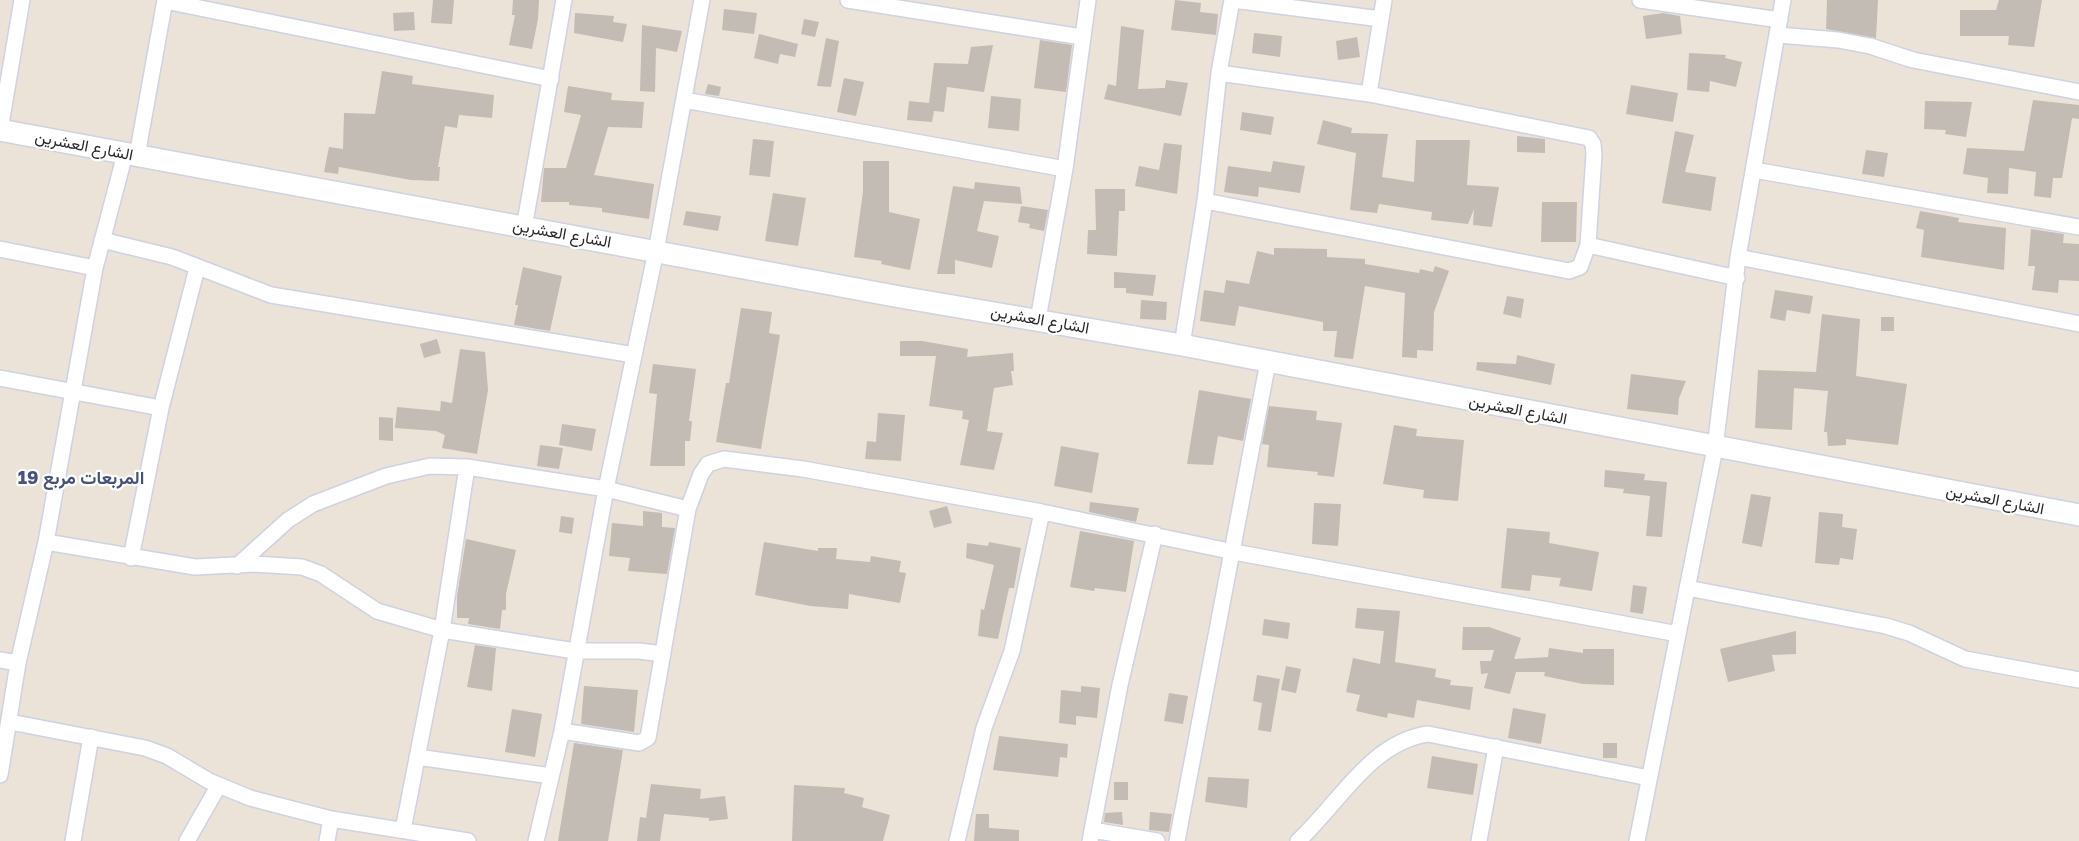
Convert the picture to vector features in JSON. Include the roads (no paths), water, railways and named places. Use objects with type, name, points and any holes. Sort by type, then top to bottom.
[{"type":"street","points":[[0,130],[22,0]]},
{"type":"street","points":[[0,775],[18,663],[46,542],[95,268],[102,240],[131,155],[165,0],[551,79]]},
{"type":"street","points":[[524,228],[564,0]]},
{"type":"street","points":[[536,841],[562,731],[606,489],[656,251],[702,0]]},
{"type":"street","points":[[1038,320],[1065,169],[1088,0]]},
{"type":"street","points":[[1182,345],[1205,201],[1219,73],[1233,0],[1381,19]]},
{"type":"street","points":[[1369,94],[1384,0]]},
{"type":"street","points":[[1640,0],[1780,20]]},
{"type":"street","points":[[1637,841],[1715,448],[1738,257],[1783,0]]},
{"type":"street","points":[[856,1],[1082,37]]},
{"type":"street","points":[[1778,35],[1838,40],[1913,60],[2079,92]]},
{"type":"street","points":[[1205,201],[1569,271],[1580,267],[1588,245],[1594,154],[1593,144],[1589,138],[1369,94],[1219,73]]},
{"type":"street","points":[[684,100],[1065,169]]},
{"type":"street","name":"الشارع العشرين","points":[[0,130],[524,228],[1182,345],[1715,448],[2079,515]]},
{"type":"street","points":[[1754,170],[2079,226]]},
{"type":"street","points":[[102,240],[172,257],[271,295],[634,355]]},
{"type":"street","points":[[1588,245],[1737,278]]},
{"type":"street","points":[[0,249],[95,268]]},
{"type":"street","points":[[1738,257],[2079,324]]},
{"type":"street","points":[[131,558],[160,408],[197,268]]},
{"type":"street","points":[[1177,841],[1234,552],[1268,362]]},
{"type":"street","points":[[0,378],[160,408]]},
{"type":"street","points":[[562,731],[639,742],[648,738],[688,509],[701,474],[708,464],[724,459],[803,469],[1042,512],[1234,552],[1678,633]]},
{"type":"street","points":[[237,566],[288,520],[339,492],[386,476],[430,466],[467,467],[606,489],[688,509]]},
{"type":"street","points":[[403,830],[442,630],[467,467]]},
{"type":"street","points":[[957,841],[984,728],[1012,651],[1042,512]]},
{"type":"street","points":[[1155,534],[1120,685],[1091,835],[1157,841]]},
{"type":"street","points":[[46,542],[195,567],[279,564],[302,567],[321,574],[377,611],[442,630],[575,651],[639,651],[663,654]]},
{"type":"street","points":[[1687,588],[1886,626],[1909,633],[1965,659],[2079,680]]},
{"type":"street","points":[[0,660],[18,663]]},
{"type":"street","points":[[10,722],[145,748],[167,756],[219,785],[250,798],[331,819],[468,841]]},
{"type":"street","points":[[1298,841],[1352,781],[1376,759],[1413,736],[1428,734],[1649,778]]},
{"type":"street","points":[[74,841],[91,737]]},
{"type":"street","points":[[1479,841],[1496,747]]},
{"type":"street","points":[[417,757],[551,776]]},
{"type":"street","points":[[187,841],[219,785]]},
{"type":"street","points":[[327,841],[331,819]]},
{"type":"district","name":"المربعات مربع 19","points":[[81,478]]}]
